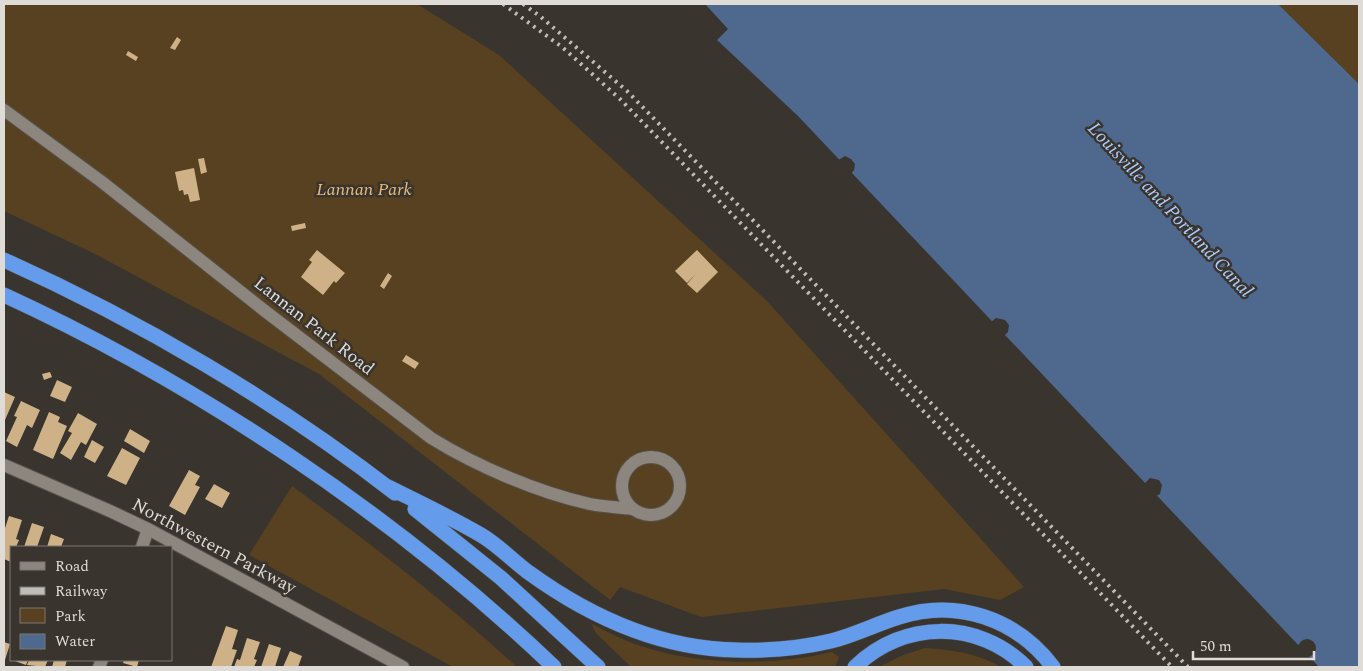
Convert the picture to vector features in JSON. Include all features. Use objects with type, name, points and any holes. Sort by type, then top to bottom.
[{"type":"highway","points":[[4,260],[97,306],[198,362],[275,409],[386,486],[501,578],[598,667]]},
{"type":"highway","points":[[4,295],[145,367],[233,420],[328,482],[410,544],[526,640],[554,667]]},
{"type":"highway","points":[[386,486],[482,536],[528,572],[581,607],[608,621],[650,636],[717,649],[787,648],[845,637],[915,612],[950,609],[978,614],[1004,624],[1031,643],[1053,667]]},
{"type":"highway","points":[[856,667],[873,652],[898,638],[923,632],[942,631],[963,633],[990,642],[1026,667]]},
{"type":"street","name":"Lannan Park Road","points":[[4,110],[102,182],[265,311],[431,438],[460,456],[546,491],[591,504],[632,509],[641,514],[660,514],[675,502],[679,494],[678,475],[666,460],[647,457],[629,465],[624,474],[622,493],[632,509]]},
{"type":"street","name":"Northwestern Parkway","points":[[4,465],[110,511],[148,530],[403,667]]},
{"type":"street","points":[[142,546],[148,530]]},
{"type":"green space","name":"Lannan Park","points":[[4,4],[417,4],[499,55],[767,301],[1024,587],[1000,600],[944,589],[701,617],[620,587],[610,600],[319,374],[93,253],[4,211]]},
{"type":"green space","points":[[1278,4],[1359,4],[1359,84]]},
{"type":"green space","points":[[292,486],[350,529],[463,619],[517,667],[453,667],[249,555]]},
{"type":"green space","points":[[592,624],[627,641],[651,649],[702,659],[755,662],[807,657],[832,652],[839,657],[835,667],[631,667],[595,632]]},
{"type":"green space","points":[[925,648],[964,653],[983,658],[1001,667],[879,667],[903,655]]},
{"type":"water","name":"Louisville and Portland Canal","points":[[705,4],[1278,4],[1359,84],[1359,667],[1319,667],[798,116],[717,40],[728,29]]},
{"type":"pier","points":[[845,156],[855,164],[854,170],[850,175],[837,161]]},
{"type":"pier","points":[[996,318],[1005,320],[1009,325],[1008,332],[1004,336],[990,323]]},
{"type":"pier","points":[[1150,478],[1159,480],[1162,485],[1160,494],[1154,497],[1143,485]]},
{"type":"pier","points":[[1303,639],[1311,639],[1316,644],[1314,655],[1303,657],[1298,652],[1298,644]]},
{"type":"building","points":[[177,37],[181,40],[175,50],[170,48]]},
{"type":"building","points":[[128,51],[138,57],[136,61],[126,55]]},
{"type":"building","points":[[204,158],[207,172],[201,174],[198,159]]},
{"type":"building","points":[[194,168],[200,200],[190,202],[188,194],[184,195],[183,190],[179,191],[175,172]]},
{"type":"building","points":[[305,223],[306,228],[292,231],[291,226]]},
{"type":"building","points":[[317,250],[345,273],[336,283],[334,281],[323,295],[301,277],[312,262],[309,260]]},
{"type":"building","points":[[697,250],[718,272],[697,293],[687,284],[696,274],[687,283],[675,271]]},
{"type":"building","points":[[388,273],[392,276],[384,289],[380,286]]},
{"type":"building","points":[[406,355],[419,363],[415,369],[402,361]]},
{"type":"building","points":[[50,372],[52,377],[44,380],[42,374]]},
{"type":"building","points":[[57,380],[72,387],[65,402],[50,396]]},
{"type":"building","points":[[4,392],[15,397],[5,420],[4,420]]},
{"type":"building","points":[[21,401],[40,410],[32,428],[27,425],[17,447],[6,441],[17,417],[14,416]]},
{"type":"building","points":[[49,412],[60,417],[58,422],[67,426],[53,459],[33,450]]},
{"type":"building","points":[[78,413],[97,424],[86,445],[81,442],[71,460],[60,453],[72,433],[68,431]]},
{"type":"building","points":[[130,429],[150,441],[144,453],[124,441]]},
{"type":"building","points":[[92,440],[104,447],[95,463],[84,457]]},
{"type":"building","points":[[122,448],[140,458],[126,485],[107,476]]},
{"type":"building","points":[[189,470],[200,476],[195,485],[200,487],[185,515],[169,506]]},
{"type":"building","points":[[214,484],[230,493],[222,508],[205,499]]},
{"type":"building","points":[[9,516],[22,520],[16,539],[19,540],[16,546],[10,546],[10,562],[4,559],[4,531]]},
{"type":"building","points":[[32,523],[44,527],[37,546],[24,546]]},
{"type":"building","points":[[51,534],[64,539],[61,546],[47,546]]},
{"type":"building","points":[[226,626],[238,630],[232,649],[237,650],[231,667],[211,667]]},
{"type":"building","points":[[247,638],[260,642],[254,659],[257,660],[254,667],[234,667],[237,659],[240,660]]},
{"type":"building","points":[[4,642],[10,644],[5,660],[4,659]]},
{"type":"building","points":[[269,644],[281,648],[275,667],[261,667]]},
{"type":"building","points":[[290,651],[302,656],[298,667],[283,667]]},
{"type":"building","points":[[15,661],[28,661],[26,665]]},
{"type":"building","points":[[29,661],[48,661],[45,667],[27,665]]},
{"type":"building","points":[[54,661],[67,661],[65,667],[52,667]]},
{"type":"building","points":[[124,661],[139,661],[137,667],[123,663]]},
{"type":"railway","points":[[503,4],[562,47],[620,99],[1172,667]]},
{"type":"railway","points":[[523,4],[541,17],[627,91],[1188,667]]}]
